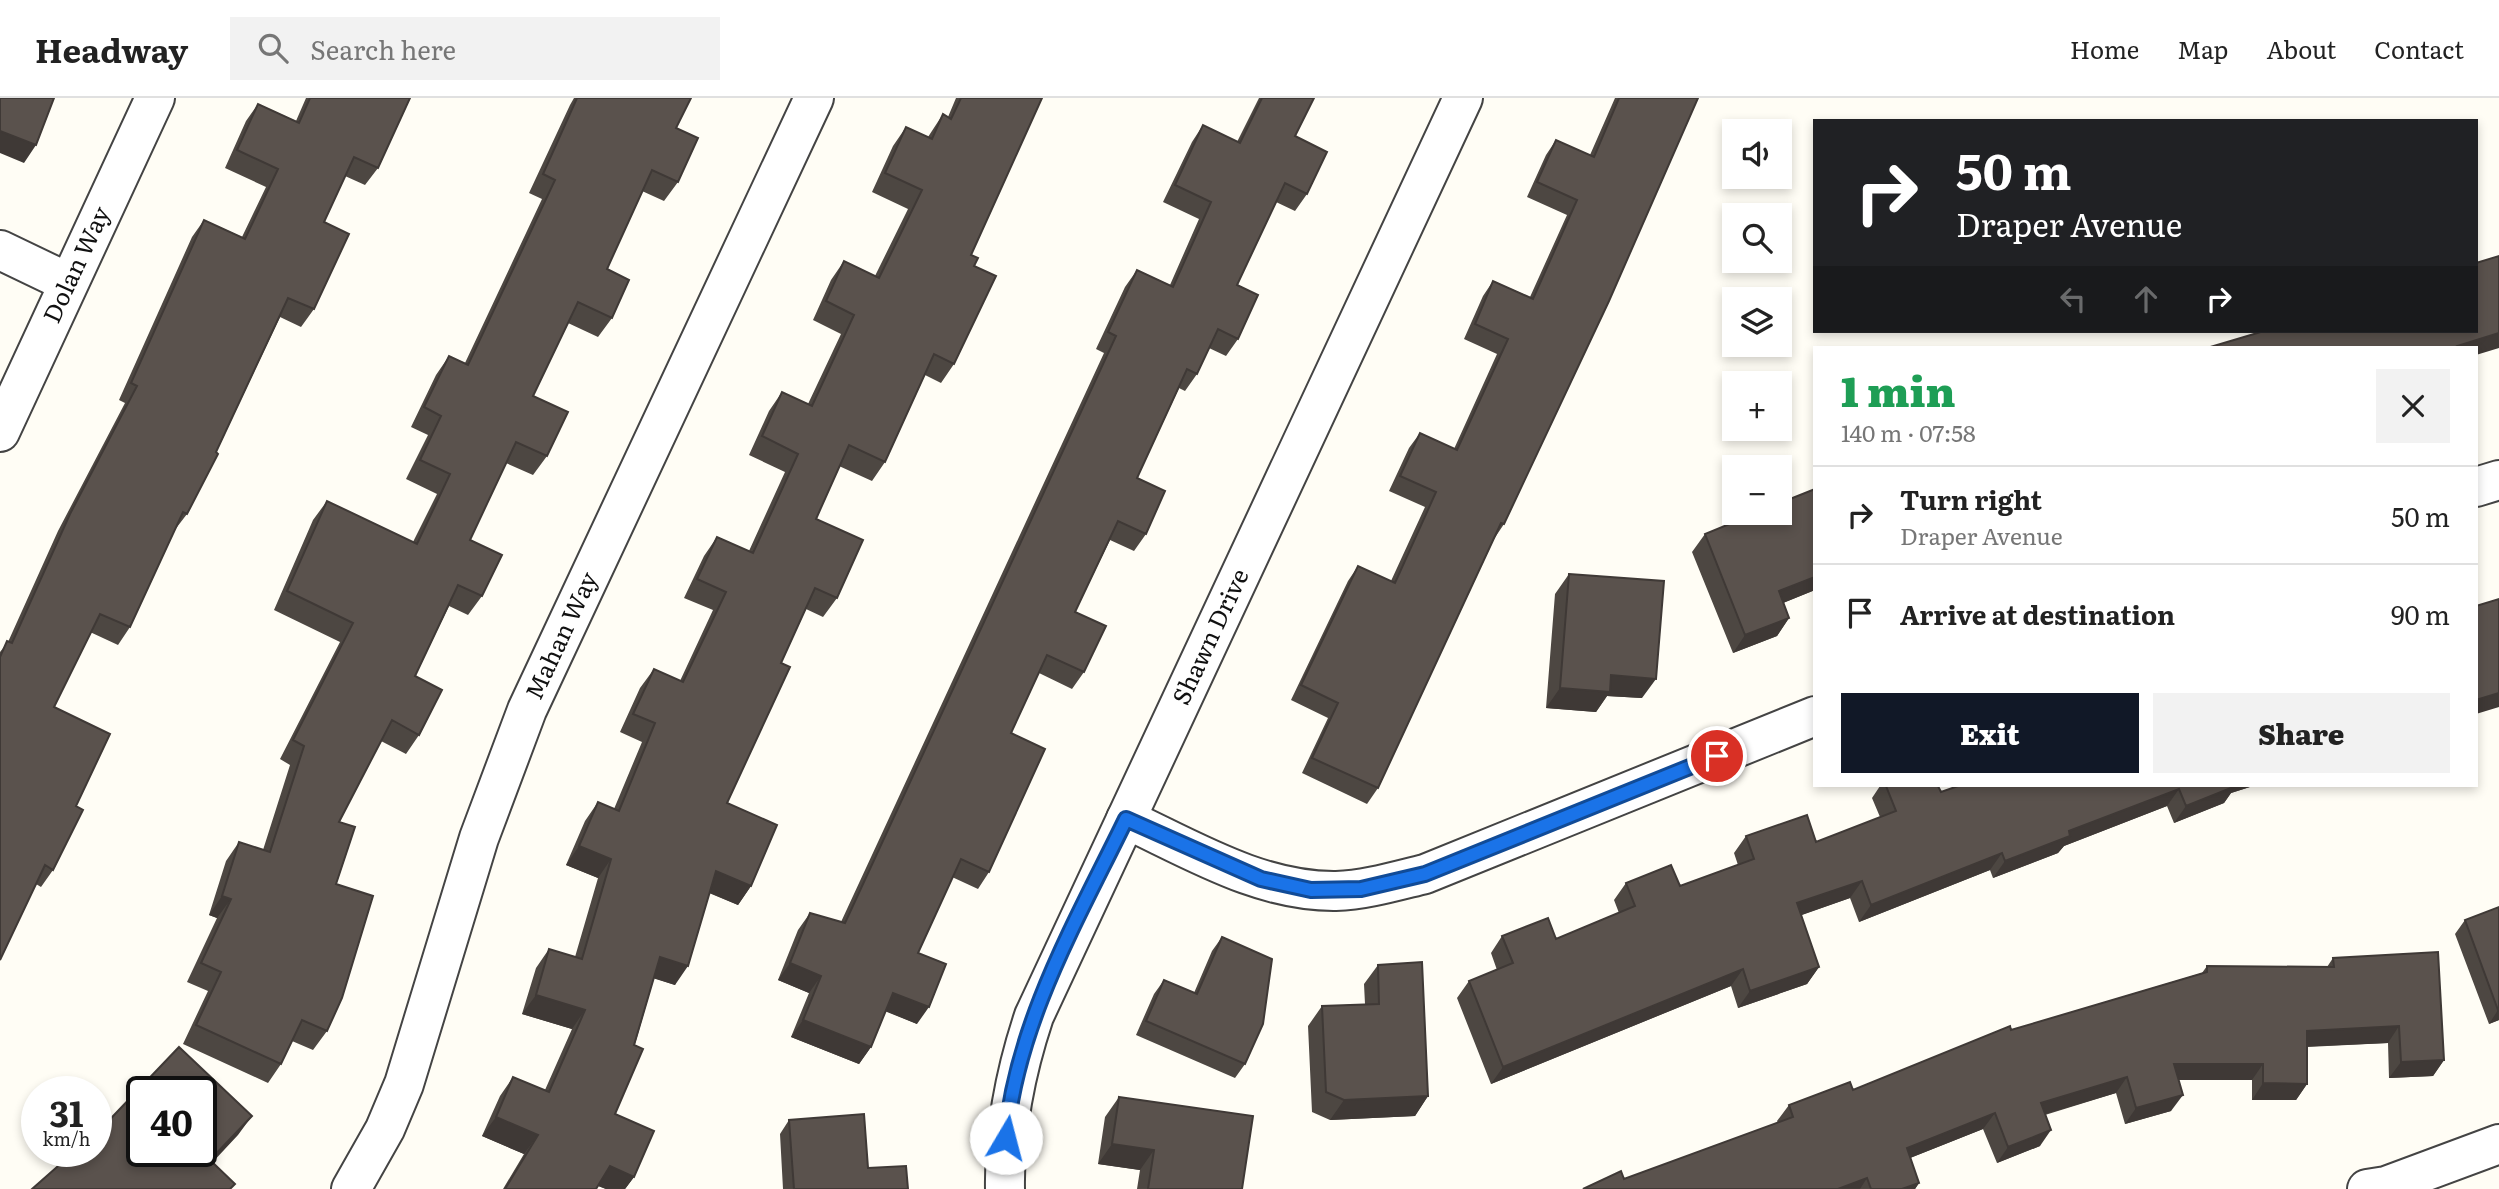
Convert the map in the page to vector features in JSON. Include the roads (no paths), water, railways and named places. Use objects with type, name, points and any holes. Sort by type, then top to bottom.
[{"type":"street","name":"Dolan Way","points":[[0,432],[155,98]]},
{"type":"street","name":"Mahan Way","points":[[351,1189],[386,1129],[404,1084],[479,838],[527,710],[814,98]]},
{"type":"street","name":"Shawn Drive","points":[[1006,1189],[1008,1120],[1021,1058],[1034,1016],[1463,98]]},
{"type":"street","points":[[0,250],[69,283]]},
{"type":"street","points":[[2478,486],[2499,480]]},
{"type":"street","points":[[1126,819],[1261,879],[1311,890],[1361,889],[1425,874],[1813,717]]},
{"type":"street","points":[[2367,1189],[2386,1186],[2499,1144]]}]
